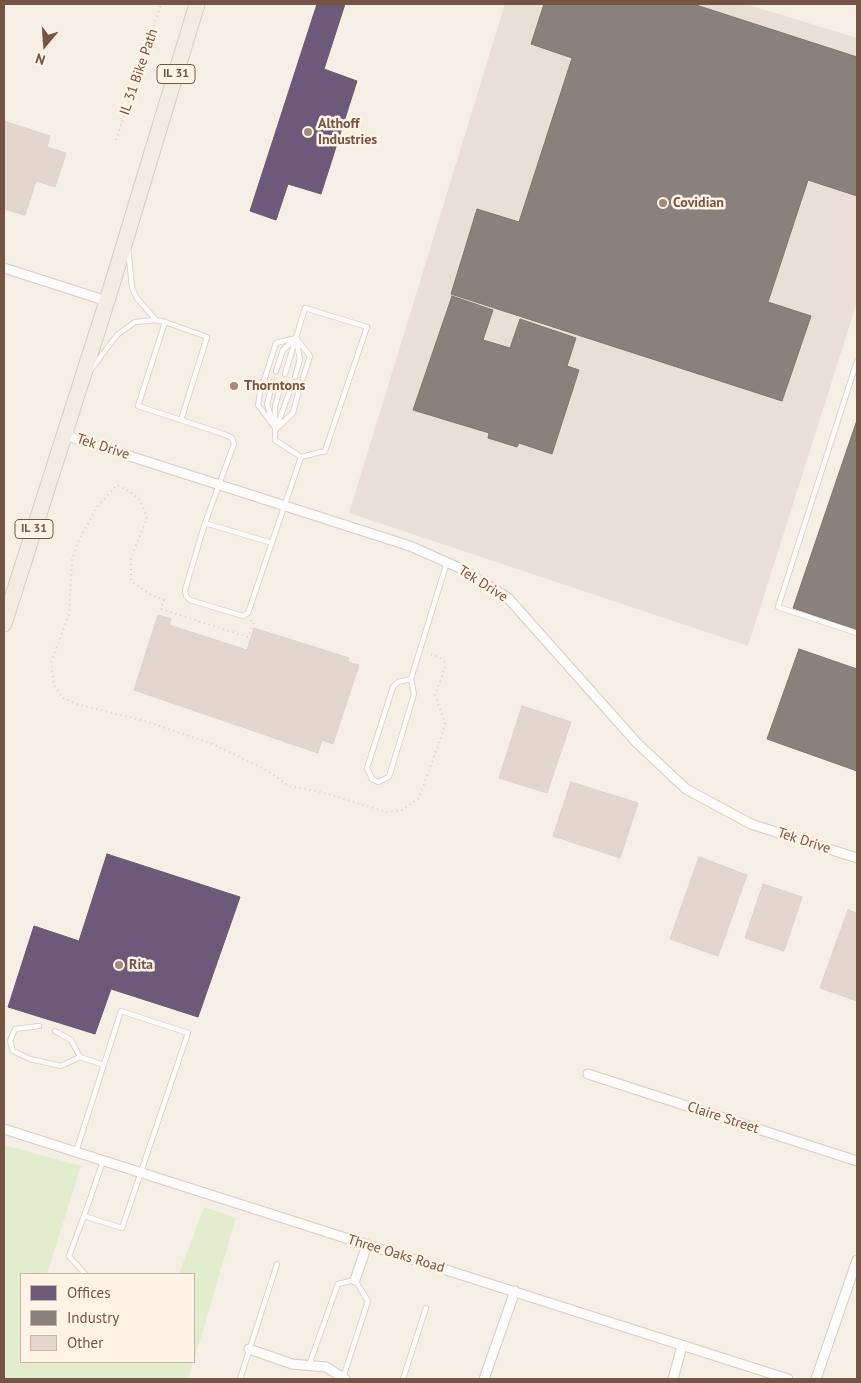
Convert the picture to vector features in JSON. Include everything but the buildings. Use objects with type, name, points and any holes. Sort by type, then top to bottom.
[{"type":"main road","name":"IL 31","points":[[4,624],[107,301],[197,4]]},
{"type":"street","points":[[4,268],[107,301]]},
{"type":"street","name":"Tek Drive","points":[[64,435],[410,546],[462,569],[508,598],[637,743],[686,789],[751,824],[857,858]]},
{"type":"street","name":"Claire Street","points":[[588,1074],[857,1161]]},
{"type":"street","name":"Three Oaks Road","points":[[4,1129],[788,1379]]},
{"type":"street","points":[[355,1280],[367,1245]]},
{"type":"street","points":[[816,1379],[857,1260]]},
{"type":"street","points":[[484,1379],[515,1291]]},
{"type":"street","points":[[673,1379],[682,1346]]},
{"type":"street","points":[[249,1349],[292,1364],[326,1367],[344,1378]]},
{"type":"lane","points":[[126,239],[131,258],[129,276],[132,287],[136,297],[156,320]]},
{"type":"lane","points":[[285,374],[305,308],[367,328],[326,451],[301,457],[274,440],[276,429],[291,388]]},
{"type":"lane","points":[[82,379],[125,328],[135,322],[156,320],[207,337],[180,420]]},
{"type":"lane","points":[[165,322],[138,406],[232,438],[234,444],[218,484],[184,590],[190,600],[243,616],[246,615],[301,457]]},
{"type":"lane","points":[[276,371],[283,350],[296,338]]},
{"type":"lane","points":[[295,377],[300,359],[296,338]]},
{"type":"lane","points":[[296,338],[310,356],[303,378]]},
{"type":"lane","points":[[276,429],[258,405],[260,393],[276,343],[296,338]]},
{"type":"lane","points":[[857,361],[778,607],[857,633]]},
{"type":"lane","points":[[273,382],[267,404],[276,429]]},
{"type":"lane","points":[[276,429],[275,406],[281,385]]},
{"type":"lane","points":[[276,429],[293,412],[299,390]]},
{"type":"lane","points":[[205,522],[272,543]]},
{"type":"lane","points":[[411,680],[398,682],[393,687],[367,768],[372,779],[378,782],[389,777],[414,694],[411,680],[447,562]]},
{"type":"lane","points":[[76,1152],[121,1011],[188,1033],[122,1228],[84,1216]]},
{"type":"lane","points":[[39,1026],[15,1029],[10,1041],[13,1051],[30,1059],[62,1066],[80,1057]]},
{"type":"lane","points":[[55,1030],[71,1040],[80,1057],[104,1065]]},
{"type":"lane","points":[[84,1273],[69,1256],[103,1161]]},
{"type":"lane","points":[[240,1379],[277,1264]]},
{"type":"lane","points":[[309,1366],[338,1284],[355,1280],[368,1301],[344,1378]]},
{"type":"lane","points":[[403,1379],[426,1308]]},
{"type":"path","name":"IL 31 Bike Path","points":[[116,140],[161,4]]},
{"type":"path","points":[[246,615],[254,622],[248,637],[161,609],[164,600],[151,595],[131,581],[131,558],[147,518],[140,500],[132,492],[117,485],[97,507],[78,542],[72,560],[69,614],[51,663],[54,685],[63,698],[70,701],[145,721],[215,745],[260,766],[289,786],[317,791],[388,812],[402,810],[419,798],[445,723],[436,695],[445,668],[444,662],[438,657],[420,651]]},
{"type":"shaded area","points":[[505,4],[746,4],[857,38],[857,302],[748,646],[349,513]]},
{"type":"green space","points":[[4,1145],[81,1166],[47,1273],[20,1273],[20,1363],[193,1363],[188,1379],[4,1379]]},
{"type":"green space","points":[[204,1207],[236,1218],[195,1358],[195,1273],[179,1273]]},
{"type":"place","name":"Althoff Industries","points":[[308,132]]},
{"type":"place","name":"Covidian","points":[[663,203]]},
{"type":"place","name":"Thorntons","points":[[234,386]]},
{"type":"place","name":"Rita","points":[[119,965]]}]
